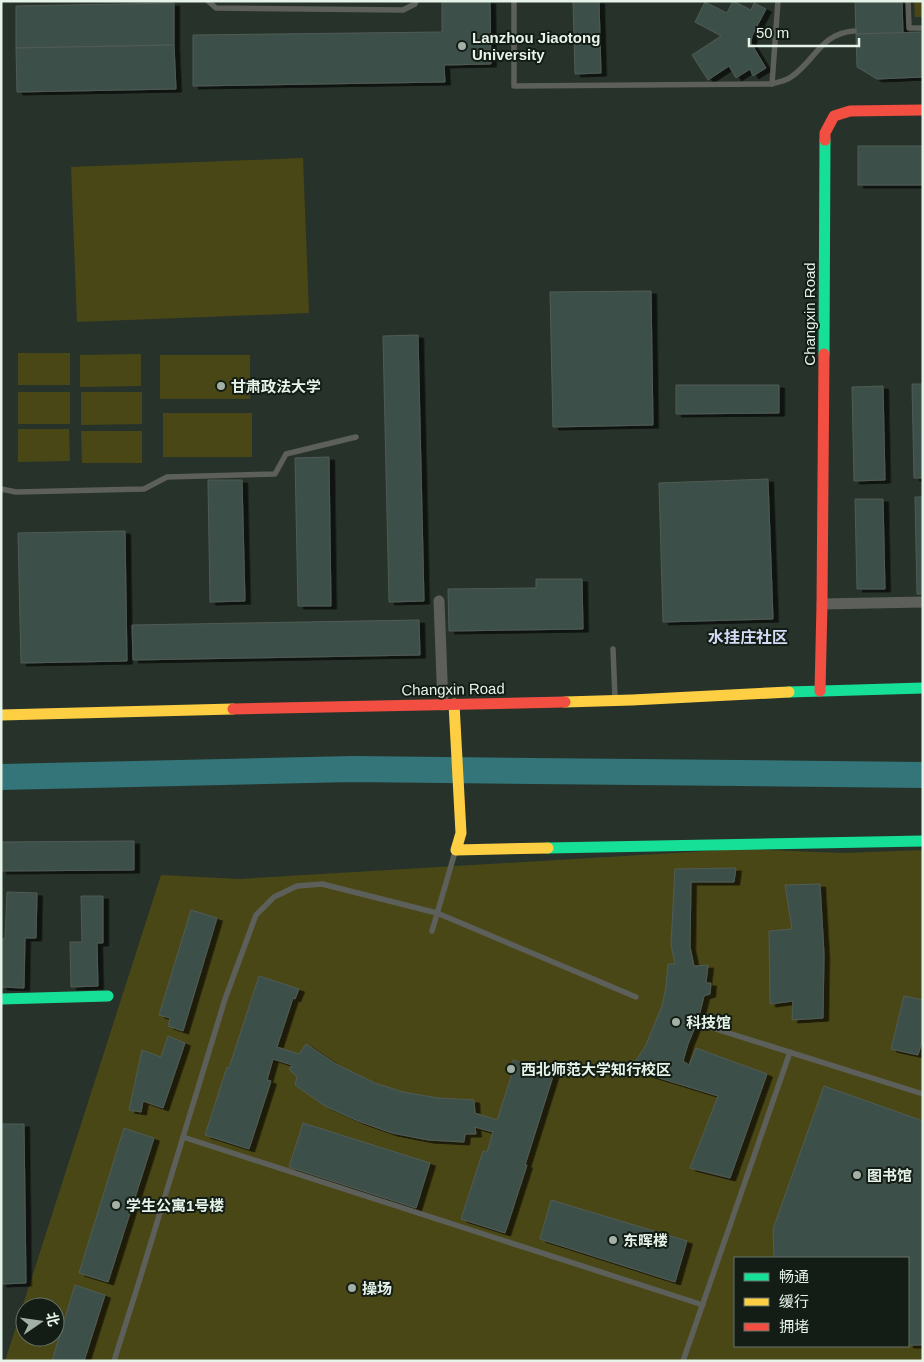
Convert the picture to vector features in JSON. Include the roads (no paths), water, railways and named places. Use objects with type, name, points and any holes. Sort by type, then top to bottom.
[{"type":"street","name":"Changxin Road","points":[[1,715],[615,700],[820,690],[825,133],[834,116],[850,111],[923,110]]},
{"type":"street","points":[[439,601],[448,704],[457,755],[461,833],[456,850],[923,841]]},
{"type":"street","points":[[822,604],[923,602]]},
{"type":"street","points":[[820,690],[923,688]]},
{"type":"street","points":[[1,999],[108,996]]},
{"type":"lane","points":[[208,1],[216,8],[403,10],[415,4],[416,1]]},
{"type":"lane","points":[[514,1],[514,86],[772,84],[790,78],[828,39],[847,31],[854,31]]},
{"type":"lane","points":[[772,84],[778,1]]},
{"type":"lane","points":[[908,1],[907,28],[923,28]]},
{"type":"lane","points":[[1,489],[16,492],[144,489],[167,477],[275,474],[286,454],[356,436]]},
{"type":"lane","points":[[613,649],[615,700]]},
{"type":"lane","points":[[432,930],[456,850]]},
{"type":"lane","points":[[114,1361],[225,999],[256,915],[274,897],[297,886],[322,884],[438,913],[636,997]]},
{"type":"lane","points":[[704,1025],[923,1094]]},
{"type":"lane","points":[[684,1361],[790,1052]]},
{"type":"lane","points":[[184,1137],[703,1304]]},
{"type":"waterway","points":[[1,777],[352,769],[923,775]]},
{"type":"place","name":"Lanzhou Jiaotong University","points":[[462,46]]},
{"type":"place","name":"甘肃政法大学","points":[[221,386]]},
{"type":"place","name":"科技馆","points":[[676,1022]]},
{"type":"place","name":"西北师范大学知行校区","points":[[511,1069]]},
{"type":"place","name":"图书馆","points":[[857,1175]]},
{"type":"place","name":"学生公寓1号楼","points":[[116,1205]]},
{"type":"place","name":"东晖楼","points":[[613,1240]]},
{"type":"place","name":"操场","points":[[352,1288]]},
{"type":"district","name":"水挂庄社区","points":[[748,637]]}]
